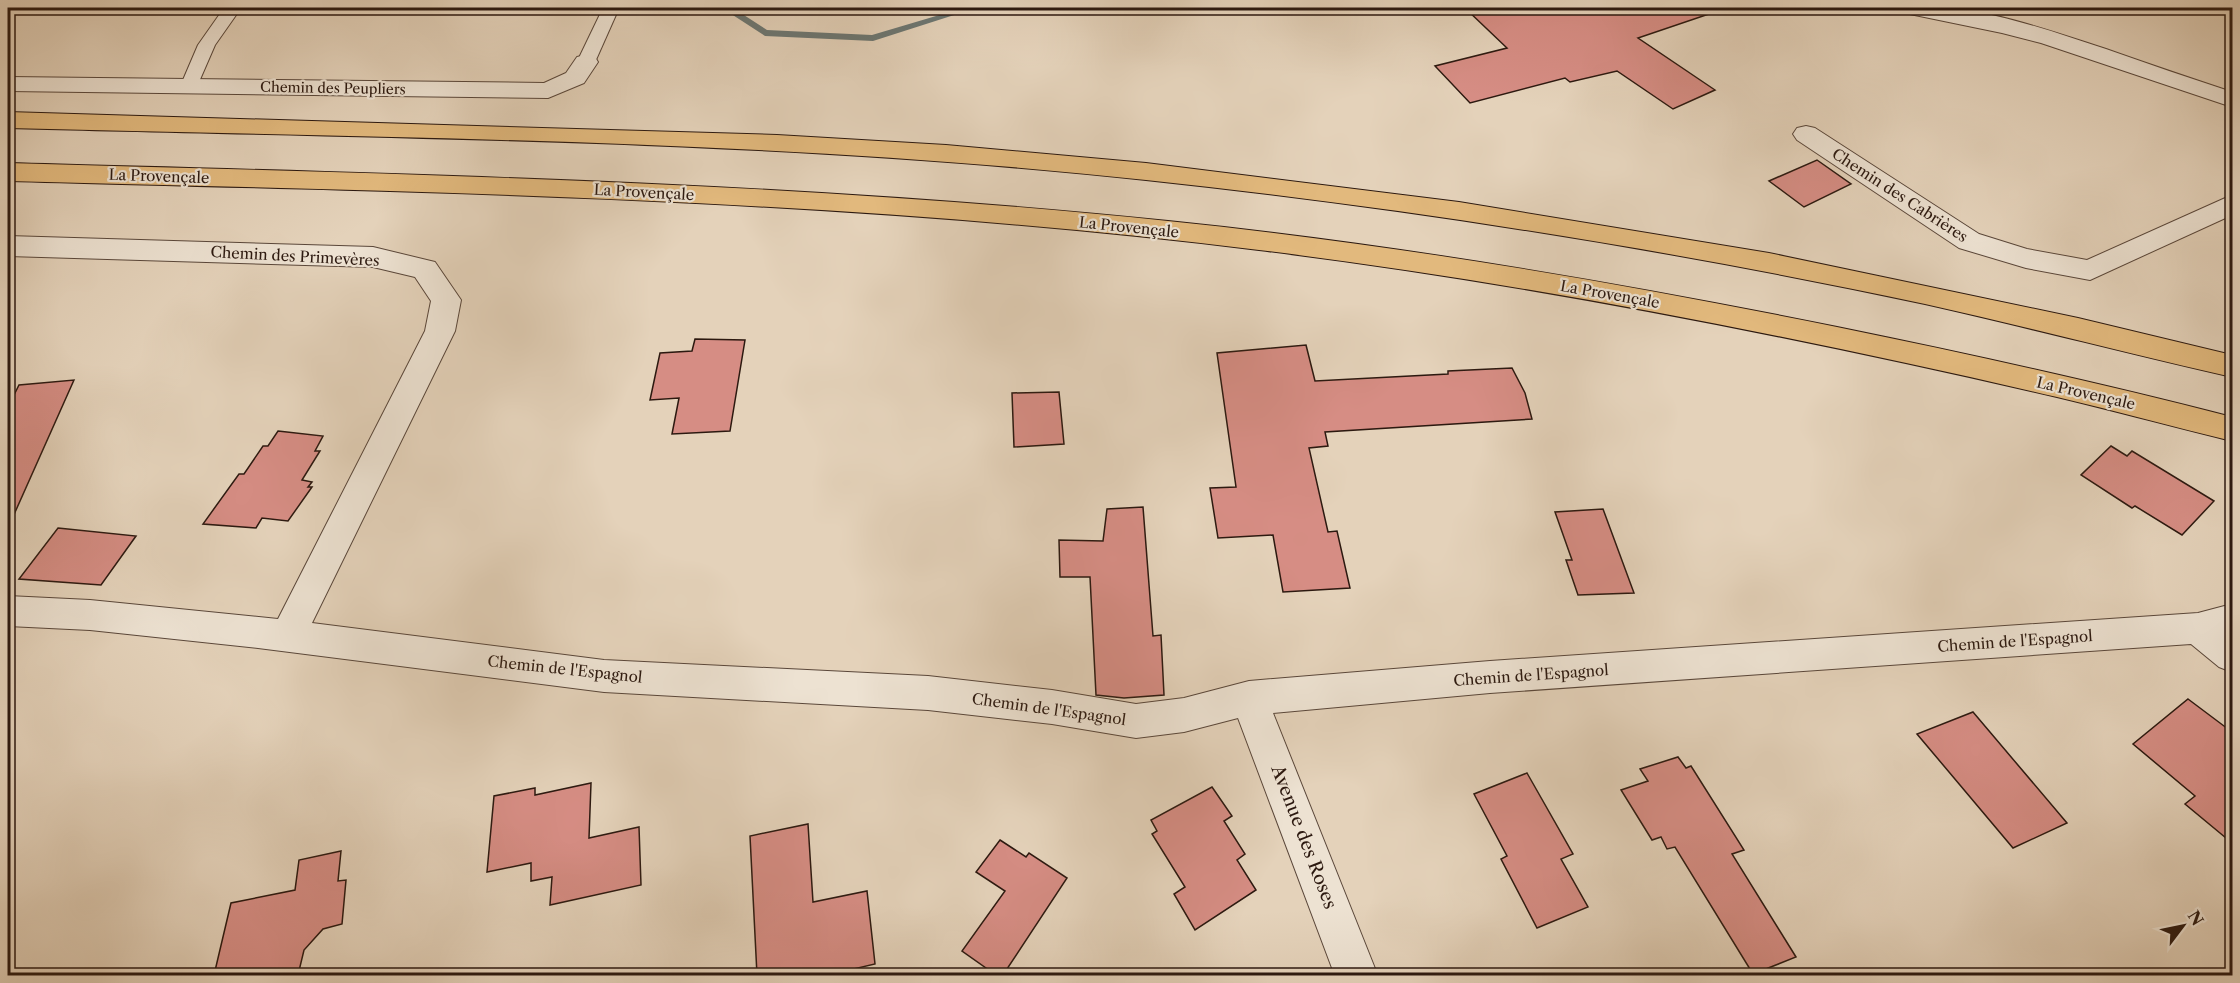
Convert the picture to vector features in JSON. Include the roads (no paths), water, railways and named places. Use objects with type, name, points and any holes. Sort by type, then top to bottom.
[{"type":"highway","points":[[8,120],[541,134],[777,143],[983,156],[1169,173],[1335,192],[1517,218],[1748,257],[1950,299],[2232,366]]},
{"type":"highway","name":"La Provençale","points":[[8,172],[525,186],[748,197],[1001,214],[1170,230],[1354,253],[1748,318],[1987,370],[2232,429]]},
{"type":"street","points":[[1913,8],[2005,26],[2049,38],[2232,100]]},
{"type":"street","name":"Chemin des Peupliers","points":[[8,84],[548,91],[575,78],[586,62]]},
{"type":"street","name":"Chemin des Cabrières","points":[[1806,134],[1970,241],[2025,258],[2090,270],[2232,204]]},
{"type":"street","name":"Chemin des Primevères","points":[[8,246],[373,257],[425,269],[446,300],[441,331],[288,636]]},
{"type":"street","name":"Chemin de l'Espagnol","points":[[8,611],[90,615],[288,636],[604,675],[928,693],[1052,707],[1136,721],[1184,715],[1250,698],[1490,677],[2198,628],[2232,619]]},
{"type":"street","points":[[2198,628],[2232,656]]},
{"type":"street","name":"Avenue des Roses","points":[[1250,698],[1357,975]]},
{"type":"lane","points":[[189,87],[194,67],[220,23],[233,8]]},
{"type":"lane","name":"Chemin des Peupliers","points":[[586,62],[611,8]]},
{"type":"waterway","points":[[727,8],[765,33],[873,38],[971,8]]}]
